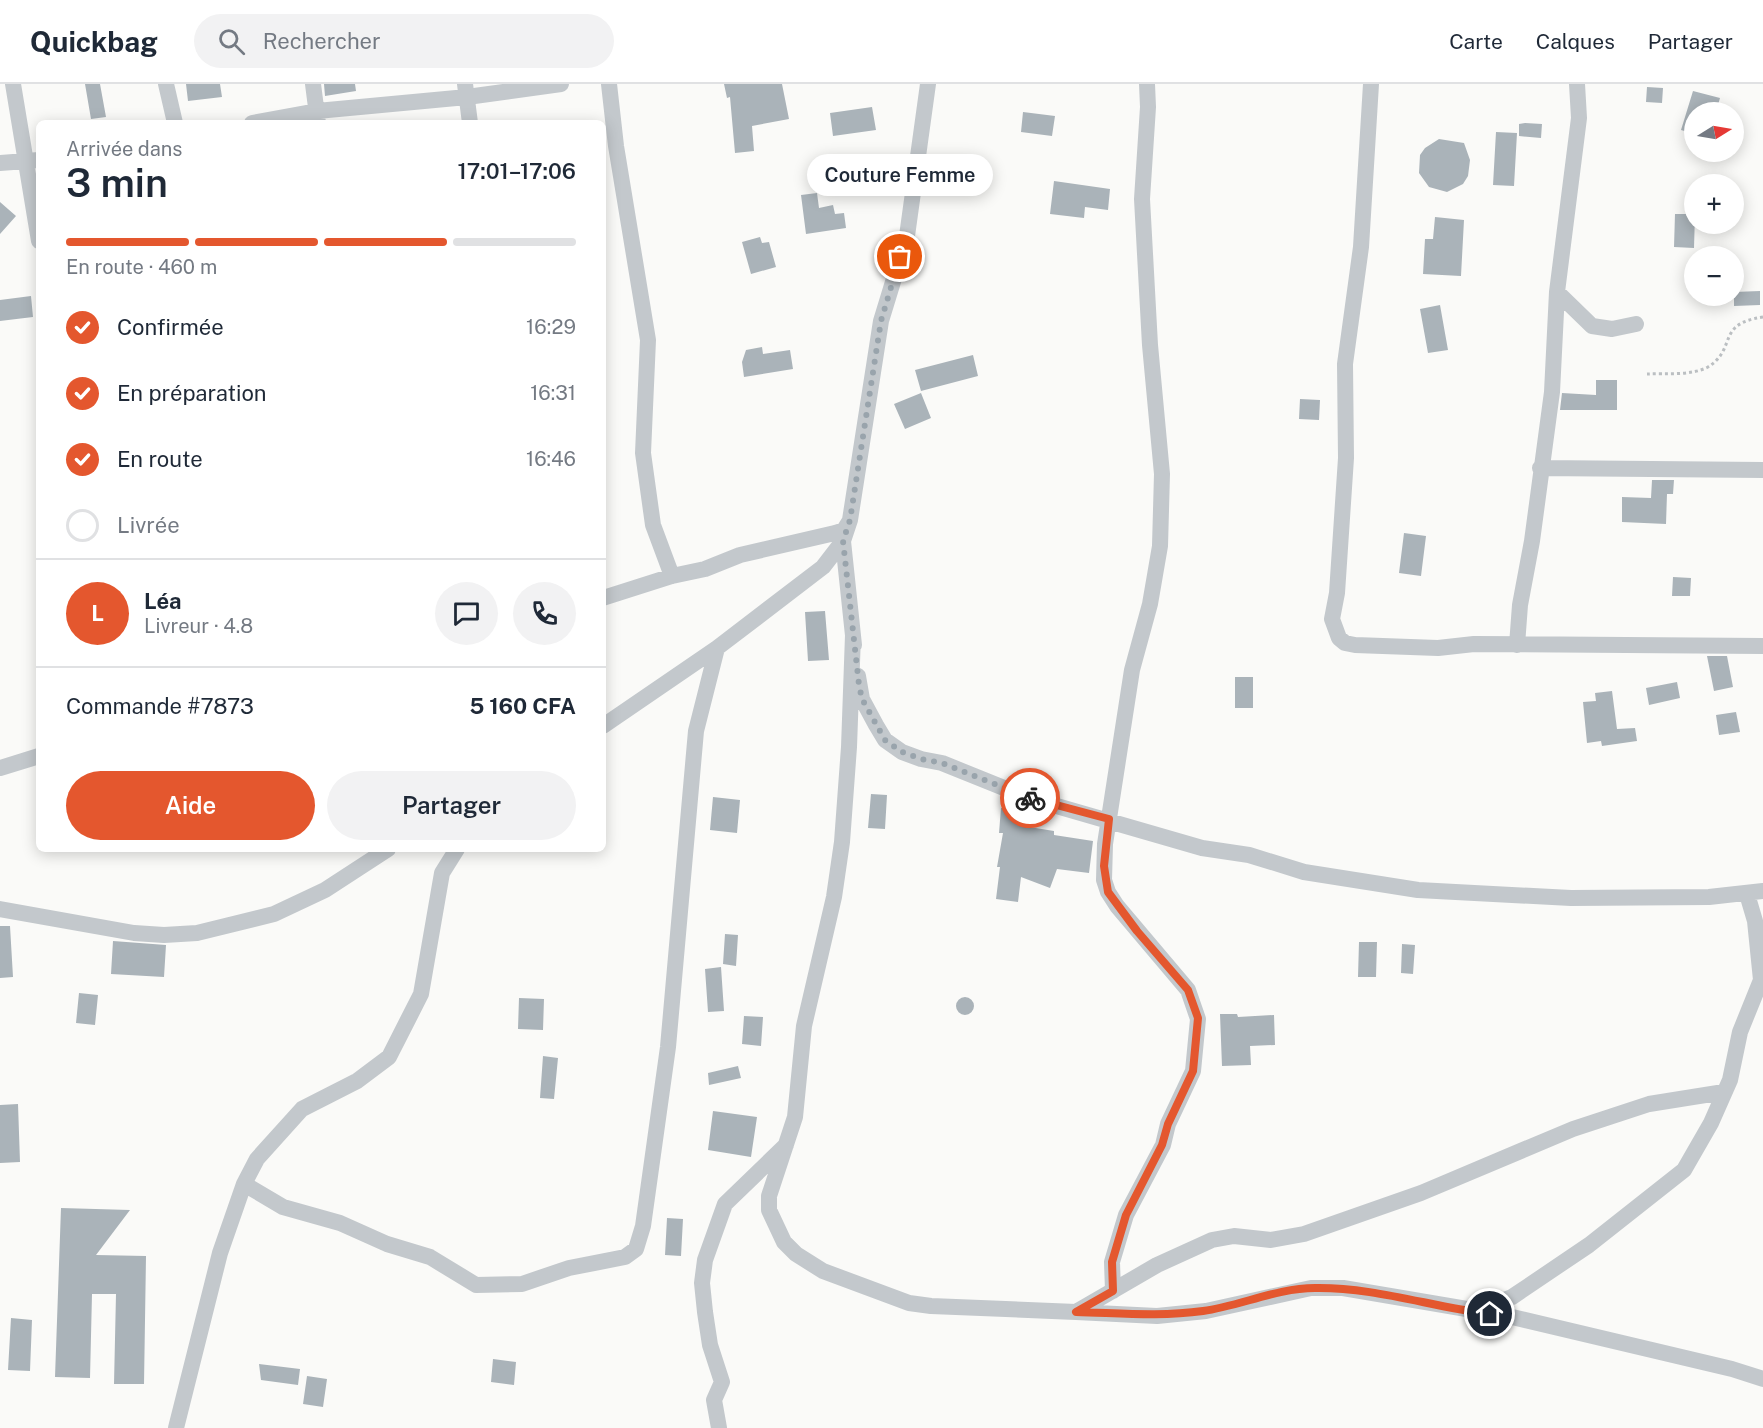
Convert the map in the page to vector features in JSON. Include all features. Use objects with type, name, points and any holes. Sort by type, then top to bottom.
[{"type":"street","points":[[13,84],[32,160],[36,206]]},
{"type":"street","points":[[166,84],[174,120]]},
{"type":"street","points":[[313,84],[317,117]]},
{"type":"street","points":[[284,120],[317,117],[466,90],[561,84]]},
{"type":"street","points":[[609,84],[616,146],[648,340],[643,453],[647,485],[653,525],[672,576]]},
{"type":"street","points":[[606,724],[717,648],[823,567],[843,541],[850,520],[881,321],[907,236],[928,84]]},
{"type":"street","points":[[1113,1291],[1112,1262],[1126,1215],[1162,1145],[1168,1124],[1193,1071],[1198,1018],[1188,990],[1137,931],[1108,892],[1104,866],[1132,670],[1150,604],[1160,546],[1162,474],[1150,345],[1142,199],[1148,107],[1147,84]]},
{"type":"street","points":[[1371,84],[1361,247],[1345,363],[1346,458],[1334,626],[1345,643],[1438,648],[1474,644],[1763,646]]},
{"type":"street","points":[[1517,645],[1520,605],[1532,541],[1551,392],[1557,292],[1579,118],[1577,84]]},
{"type":"street","points":[[466,90],[470,120]]},
{"type":"street","points":[[0,163],[32,160]]},
{"type":"street","points":[[1557,292],[1592,326],[1603,329],[1636,324]]},
{"type":"street","points":[[1540,468],[1763,470]]},
{"type":"street","points":[[606,597],[705,568],[740,555],[835,533],[844,530],[850,520]]},
{"type":"street","points":[[843,541],[862,699],[885,740],[894,748],[921,759],[942,763],[1029,798],[1109,819],[1151,835],[1202,848],[1249,855],[1304,872],[1418,890],[1571,898],[1709,897],[1755,892],[1755,921],[1761,980],[1740,1032],[1730,1080],[1711,1123],[1684,1170],[1589,1245],[1512,1297],[1472,1312]]},
{"type":"street","points":[[853,635],[849,747],[842,842],[834,897],[804,1026],[798,1066],[799,1088],[787,1144],[769,1196],[769,1210],[784,1242],[796,1254],[823,1271],[909,1303],[931,1306],[1157,1316],[1206,1311],[1311,1288],[1342,1288],[1426,1300],[1472,1312],[1508,1316],[1732,1369],[1763,1379]]},
{"type":"street","points":[[244,1184],[283,1207],[340,1223],[387,1244],[430,1257],[477,1285],[522,1284],[569,1268],[625,1257],[636,1249],[643,1226],[668,1047],[696,731],[717,648]]},
{"type":"street","points":[[0,768],[36,757]]},
{"type":"street","points":[[0,909],[124,932],[164,935],[197,933],[274,914],[325,890],[383,852]]},
{"type":"street","points":[[176,1428],[220,1253],[244,1184],[257,1159],[302,1109],[357,1081],[389,1057],[421,994],[442,873],[454,852]]},
{"type":"street","points":[[1076,1312],[1157,1266],[1212,1240],[1234,1236],[1271,1240],[1304,1234],[1421,1193],[1573,1129],[1649,1104],[1724,1092]]},
{"type":"street","points":[[719,1428],[714,1400],[722,1382],[710,1345],[705,1312],[702,1283],[705,1260],[725,1204],[787,1144]]},
{"type":"path","points":[[1647,374],[1693,372],[1708,367],[1724,350],[1731,329],[1746,320],[1763,317]]},
{"type":"building","points":[[85,84],[100,84],[106,117],[91,119]]},
{"type":"building","points":[[186,84],[220,84],[222,97],[188,101]]},
{"type":"building","points":[[324,84],[355,84],[356,91],[325,96]]},
{"type":"building","points":[[724,84],[782,84],[789,119],[752,126],[754,151],[735,153],[730,97],[727,98]]},
{"type":"building","points":[[1647,87],[1663,88],[1662,103],[1646,102]]},
{"type":"building","points":[[1693,91],[1720,98],[1719,102],[1690,102]]},
{"type":"building","points":[[872,107],[876,130],[833,136],[830,113]]},
{"type":"building","points":[[1023,112],[1055,116],[1052,136],[1021,132]]},
{"type":"building","points":[[1519,124],[1542,124],[1541,138],[1519,136]]},
{"type":"building","points":[[1496,132],[1517,133],[1514,186],[1493,185]]},
{"type":"building","points":[[1439,139],[1464,143],[1470,160],[1468,176],[1463,184],[1447,192],[1429,187],[1419,173],[1420,155],[1425,148]]},
{"type":"building","points":[[1054,181],[1110,189],[1108,210],[1085,207],[1084,218],[1050,214]]},
{"type":"building","points":[[817,193],[819,208],[833,205],[835,214],[844,213],[846,228],[806,234],[801,195]]},
{"type":"building","points":[[0,202],[16,216],[0,234]]},
{"type":"building","points":[[1675,214],[1684,214],[1684,234],[1694,234],[1694,246],[1674,247]]},
{"type":"building","points":[[1435,217],[1464,220],[1461,276],[1423,274],[1425,239],[1433,239]]},
{"type":"building","points":[[760,237],[762,243],[769,242],[776,267],[751,274],[742,242]]},
{"type":"building","points":[[1760,291],[1760,305],[1744,306],[1744,292]]},
{"type":"building","points":[[31,296],[33,317],[0,321],[0,300]]},
{"type":"building","points":[[1440,305],[1448,350],[1428,353],[1420,309]]},
{"type":"building","points":[[762,347],[763,354],[790,350],[793,369],[744,377],[742,362],[746,350]]},
{"type":"building","points":[[973,355],[978,376],[921,391],[915,370]]},
{"type":"building","points":[[1596,380],[1617,380],[1617,410],[1560,410],[1562,393],[1596,395]]},
{"type":"building","points":[[921,393],[931,418],[905,429],[894,404]]},
{"type":"building","points":[[1300,399],[1320,400],[1319,420],[1299,419]]},
{"type":"building","points":[[1652,480],[1674,480],[1673,494],[1667,494],[1666,524],[1622,522],[1622,497],[1651,498]]},
{"type":"building","points":[[1404,533],[1426,536],[1421,576],[1399,573]]},
{"type":"building","points":[[1673,577],[1691,578],[1690,596],[1672,596]]},
{"type":"building","points":[[825,611],[829,660],[808,661],[805,612]]},
{"type":"building","points":[[1707,656],[1727,656],[1733,687],[1714,691]]},
{"type":"building","points":[[1235,677],[1253,677],[1253,708],[1235,708]]},
{"type":"building","points":[[1677,682],[1680,698],[1649,705],[1646,688]]},
{"type":"building","points":[[1612,691],[1617,729],[1635,728],[1637,741],[1602,746],[1601,741],[1587,743],[1583,702],[1596,701],[1595,693]]},
{"type":"building","points":[[1736,712],[1740,732],[1719,735],[1716,715]]},
{"type":"building","points":[[871,794],[887,795],[885,829],[868,828]]},
{"type":"building","points":[[713,797],[740,800],[737,833],[710,830]]},
{"type":"building","points":[[1001,808],[1018,809],[1017,825],[1054,831],[1054,835],[1093,841],[1089,873],[1057,869],[1050,888],[1021,877],[1018,902],[996,899],[1000,867],[997,867],[1003,833],[999,833]]},
{"type":"building","points":[[0,926],[10,926],[13,977],[0,978]]},
{"type":"building","points":[[725,934],[738,935],[736,966],[723,964]]},
{"type":"building","points":[[113,941],[166,945],[164,977],[111,974]]},
{"type":"building","points":[[1359,942],[1377,942],[1376,977],[1358,977]]},
{"type":"building","points":[[1402,944],[1415,945],[1413,974],[1401,973]]},
{"type":"building","points":[[721,967],[724,1011],[708,1012],[705,969]]},
{"type":"building","points":[[79,993],[98,995],[95,1025],[76,1023]]},
{"type":"building","points":[[961,997],[969,997],[974,1002],[972,1013],[961,1015],[956,1010],[956,1002]]},
{"type":"building","points":[[519,998],[544,999],[543,1030],[518,1029]]},
{"type":"building","points":[[1220,1014],[1237,1014],[1238,1017],[1274,1015],[1275,1045],[1250,1046],[1251,1065],[1222,1066]]},
{"type":"building","points":[[744,1016],[763,1017],[761,1046],[742,1044]]},
{"type":"building","points":[[543,1056],[558,1058],[554,1099],[540,1098]]},
{"type":"building","points":[[738,1066],[741,1078],[709,1085],[708,1073]]},
{"type":"building","points":[[18,1104],[20,1162],[0,1163],[0,1105]]},
{"type":"building","points":[[713,1111],[757,1117],[751,1157],[708,1150]]},
{"type":"building","points":[[61,1208],[130,1210],[96,1255],[146,1256],[144,1384],[114,1384],[116,1294],[92,1294],[90,1378],[55,1377]]},
{"type":"building","points":[[667,1218],[683,1219],[681,1256],[665,1255]]},
{"type":"building","points":[[11,1318],[32,1320],[30,1371],[8,1370]]},
{"type":"building","points":[[493,1359],[516,1362],[514,1385],[491,1382]]},
{"type":"building","points":[[259,1364],[300,1369],[298,1385],[261,1380]]},
{"type":"building","points":[[307,1376],[327,1379],[323,1407],[303,1404]]},
{"type":"way so far","points":[[900,257],[881,321],[850,520],[843,541],[862,699],[885,740],[894,748],[921,759],[942,763],[981,781],[1030,798]]},
{"type":"place","name":"Couture Femme","points":[[900,257]]},
{"type":"route","points":[[1030,798],[1109,819],[1104,866],[1104,880],[1108,892],[1159,958],[1188,990],[1198,1018],[1196,1060],[1190,1081],[1168,1124],[1162,1145],[1126,1215],[1112,1262],[1113,1291],[1076,1312],[1157,1316],[1206,1311],[1311,1288],[1342,1288],[1426,1300],[1461,1310],[1490,1314]]}]
